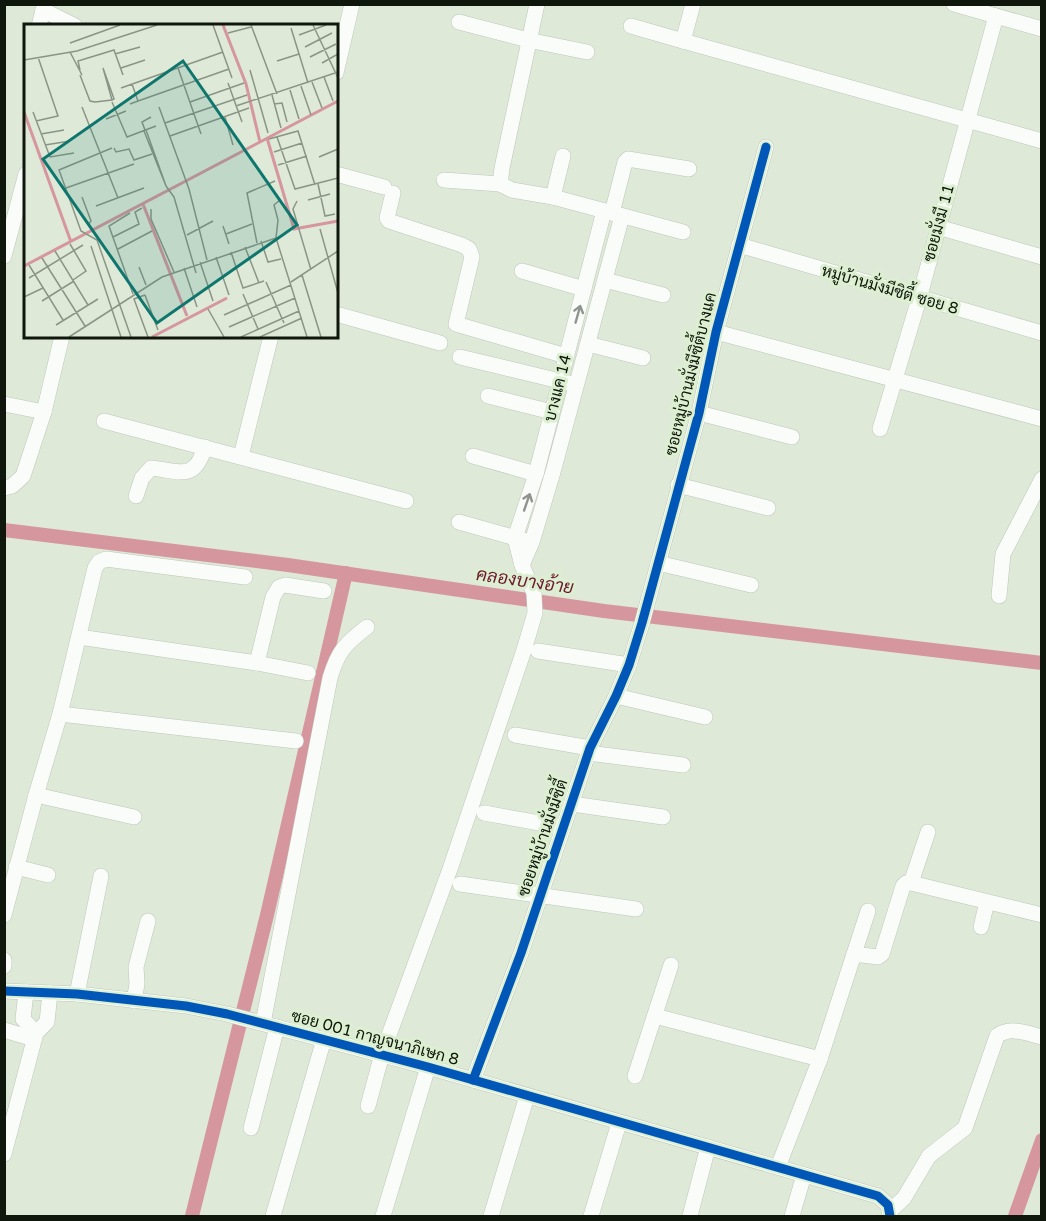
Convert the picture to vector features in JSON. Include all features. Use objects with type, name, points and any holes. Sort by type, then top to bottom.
[{"type":"street","points":[[338,64],[352,4]]},
{"type":"street","points":[[500,184],[501,168],[537,4]]},
{"type":"street","points":[[683,41],[693,4]]},
{"type":"street","points":[[954,4],[1041,29]]},
{"type":"street","points":[[40,24],[44,7],[72,24]]},
{"type":"street","name":"ซอยมั่งมี 11","points":[[880,429],[919,299],[996,16]]},
{"type":"street","points":[[459,22],[587,52]]},
{"type":"street","points":[[631,26],[1041,141]]},
{"type":"street","name":"ซอยหมู่บ้านมั่งมีซิตี้บางแค","points":[[646,608],[699,413],[716,332],[766,147]]},
{"type":"street","points":[[553,197],[563,156]]},
{"type":"street","points":[[613,213],[625,162],[628,159],[689,169]]},
{"type":"street","points":[[338,175],[388,190],[387,218],[389,220],[469,249],[472,256],[456,324],[566,356]]},
{"type":"street","points":[[444,180],[500,184],[512,190],[553,197],[683,232]]},
{"type":"street","points":[[4,256],[19,226],[24,189]]},
{"type":"street","name":"บางแค 14","points":[[522,565],[532,542],[553,472],[605,280],[613,213]]},
{"type":"street","name":"บางแค 14","points":[[515,538],[537,470],[585,289],[613,213]]},
{"type":"street","points":[[938,227],[1041,256]]},
{"type":"street","name":"หมู่บ้านมั่งมีซิตี้ ซอย 8","points":[[739,246],[1041,333]]},
{"type":"street","points":[[522,271],[585,289]]},
{"type":"street","points":[[605,280],[663,295]]},
{"type":"street","points":[[338,315],[440,343]]},
{"type":"street","name":"ซอยหมู่บ้านมั่งมีซิตี้บางแค","points":[[716,332],[1041,419]]},
{"type":"street","points":[[4,488],[12,486],[23,476],[44,412],[62,338]]},
{"type":"street","points":[[241,456],[270,338]]},
{"type":"street","points":[[588,344],[643,358]]},
{"type":"street","points":[[460,357],[575,386]]},
{"type":"street","points":[[488,396],[552,412]]},
{"type":"street","points":[[4,404],[44,412]]},
{"type":"street","points":[[699,413],[792,437]]},
{"type":"street","points":[[104,421],[406,501]]},
{"type":"street","points":[[136,496],[142,478],[151,468],[186,472],[194,469],[200,463],[205,447]]},
{"type":"street","points":[[473,456],[553,472]]},
{"type":"street","points":[[999,596],[1003,554],[1041,479]]},
{"type":"street","points":[[678,485],[768,508]]},
{"type":"street","points":[[459,522],[532,542]]},
{"type":"street","points":[[368,1106],[382,1054],[450,869],[535,613],[534,593],[522,565],[515,538]]},
{"type":"street","points":[[4,915],[60,714],[95,568],[99,562],[106,560],[245,577]]},
{"type":"street","points":[[658,563],[751,585]]},
{"type":"street","points":[[256,663],[273,597],[279,587],[285,585],[324,591]]},
{"type":"street","name":"ซอยหมู่บ้านมั่งมีซิตี้","points":[[473,1080],[520,953],[589,751],[629,665],[646,608]]},
{"type":"street","points":[[251,1128],[330,678],[336,658],[348,642],[367,627]]},
{"type":"street","points":[[79,637],[309,673]]},
{"type":"street","points":[[538,651],[629,665]]},
{"type":"street","points":[[616,696],[705,717]]},
{"type":"street","points":[[60,714],[296,741]]},
{"type":"street","points":[[515,735],[589,751],[683,765]]},
{"type":"street","points":[[36,795],[134,817]]},
{"type":"street","points":[[572,804],[663,817]]},
{"type":"street","points":[[484,813],[562,828]]},
{"type":"street","points":[[911,883],[928,832]]},
{"type":"street","points":[[16,867],[48,875]]},
{"type":"street","points":[[77,994],[101,876]]},
{"type":"street","points":[[854,954],[878,957],[882,954],[903,886],[911,883],[1041,915]]},
{"type":"street","points":[[460,884],[636,909]]},
{"type":"street","points":[[981,927],[987,902]]},
{"type":"street","points":[[778,1167],[820,1059],[868,911]]},
{"type":"street","points":[[134,1000],[137,984],[136,967],[148,921]]},
{"type":"street","points":[[4,960],[4,966]]},
{"type":"street","points":[[635,1076],[671,965]]},
{"type":"street","name":"ซอย 001 กาญจนาภิเษก 8","points":[[4,991],[77,994],[186,1006],[270,1025],[382,1054],[878,1196],[884,1200],[890,1214]]},
{"type":"street","points":[[26,992],[23,1018],[35,1036]]},
{"type":"street","points":[[4,1154],[35,1036],[47,1022],[50,993]]},
{"type":"street","points":[[655,1016],[820,1059]]},
{"type":"street","points":[[4,1030],[35,1036]]},
{"type":"street","points":[[890,1214],[904,1198],[929,1156],[965,1128],[997,1036],[1004,1031],[1012,1030],[1041,1037]]},
{"type":"street","points":[[273,1216],[324,1039]]},
{"type":"street","points":[[383,1216],[428,1067]]},
{"type":"street","points":[[491,1216],[527,1096]]},
{"type":"street","points":[[591,1216],[619,1123]]},
{"type":"street","points":[[690,1216],[708,1147]]},
{"type":"street","points":[[792,1216],[804,1175]]},
{"type":"waterway","name":"คลองบางอ้าย","points":[[4,530],[288,565],[604,611],[1042,663]]},
{"type":"waterway","points":[[192,1216],[267,915],[346,573]]},
{"type":"waterway","points":[[1015,1216],[1042,1140]]},
{"type":"cycle path","points":[[473,1080],[521,953],[590,748],[629,665],[699,413],[716,332],[766,147]]},
{"type":"cycle path","points":[[4,991],[77,994],[186,1006],[227,1014],[428,1067],[878,1196],[888,1205],[890,1216]]}]
